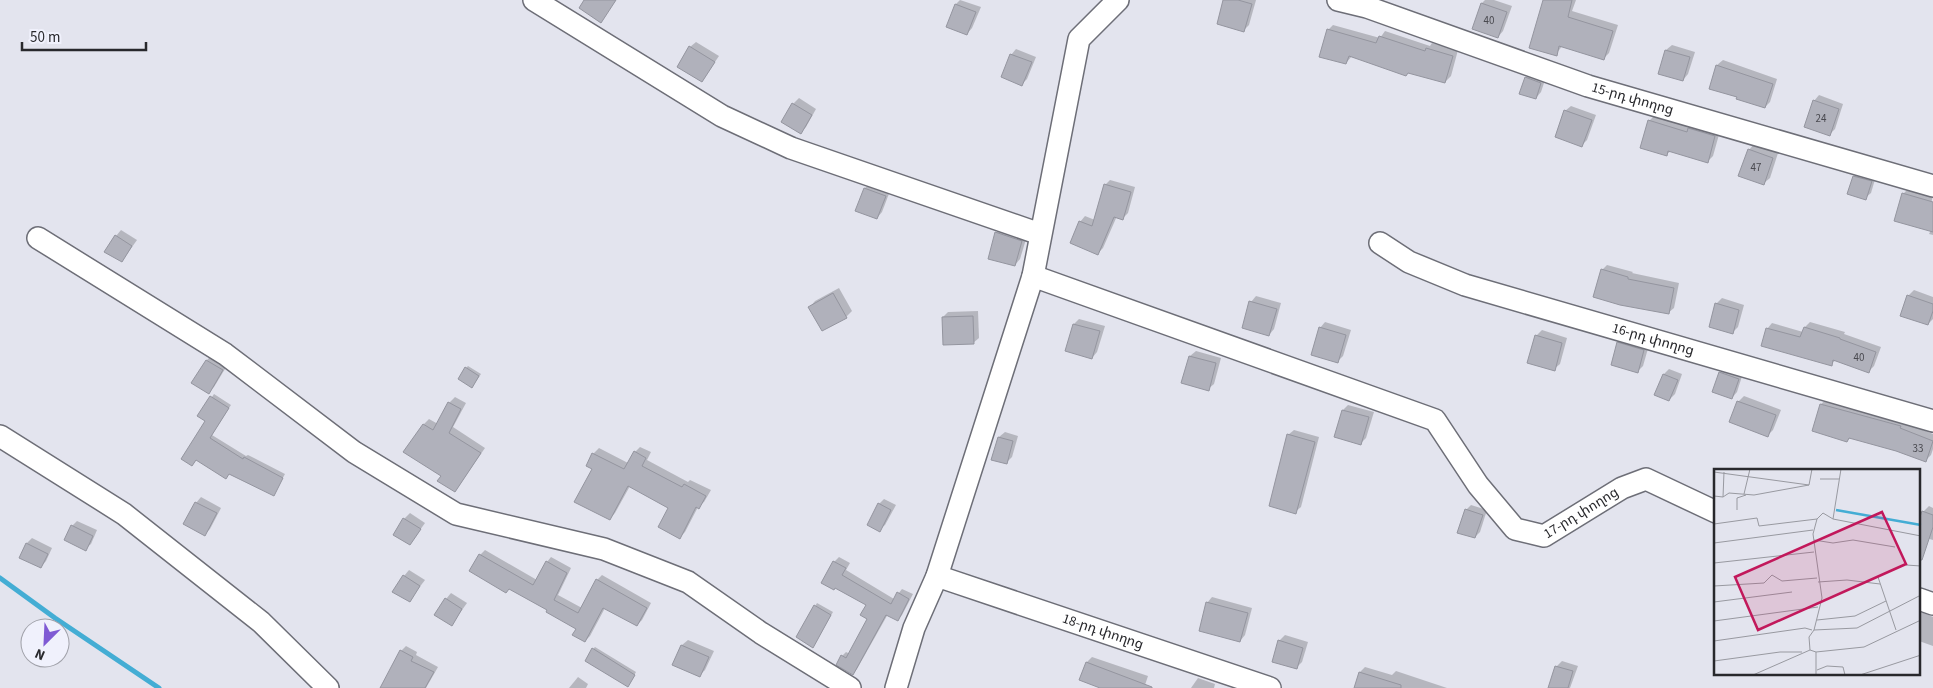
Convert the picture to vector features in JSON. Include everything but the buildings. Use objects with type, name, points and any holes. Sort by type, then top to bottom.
[{"type":"street","points":[[534,0],[722,116],[790,148],[1040,234]]},
{"type":"street","points":[[896,688],[914,628],[937,576],[1033,276],[1079,40],[1118,0]]},
{"type":"street","name":"15-րդ փողոց","points":[[1338,0],[1367,7],[1588,86],[1933,186]]},
{"type":"street","points":[[38,238],[225,354],[354,452],[456,514],[604,549],[688,582],[760,633],[850,688]]},
{"type":"street","name":"16-րդ փողոց","points":[[1380,243],[1409,262],[1465,285],[1933,421]]},
{"type":"street","name":"17-րդ փողոց","points":[[1033,276],[1435,420],[1478,484],[1515,529],[1544,536],[1622,488],[1646,479],[1714,511]]},
{"type":"street","points":[[0,436],[124,514],[261,622],[328,688]]},
{"type":"street","name":"18-րդ փողոց","points":[[937,576],[1270,688]]},
{"type":"street","points":[[1920,599],[1933,604]]},
{"type":"waterway","points":[[0,578],[55,618],[159,688]]}]
